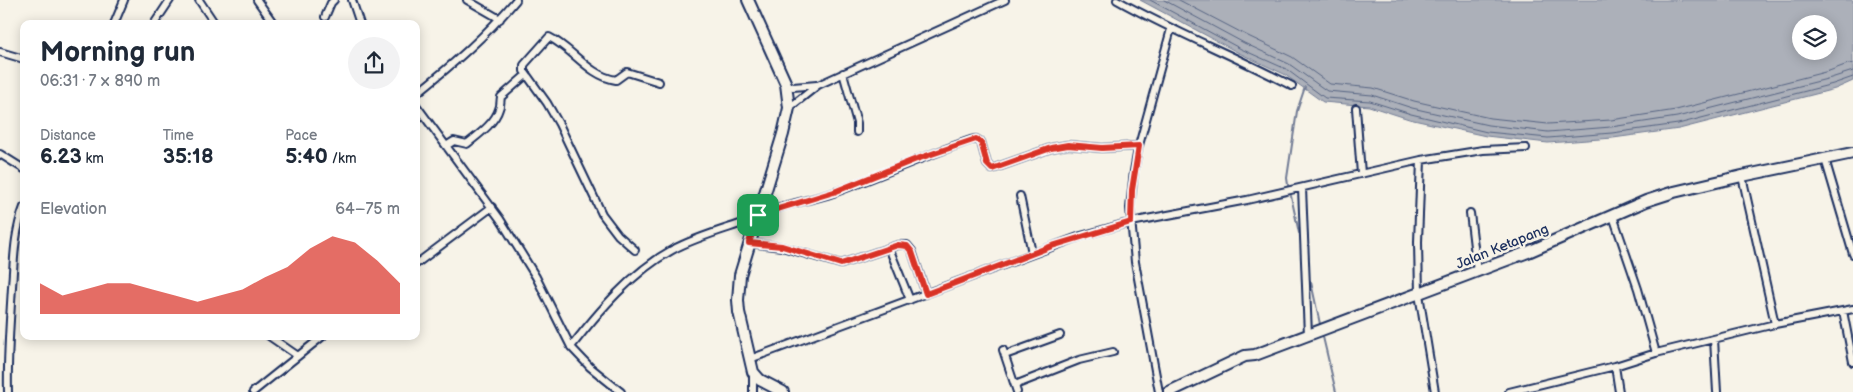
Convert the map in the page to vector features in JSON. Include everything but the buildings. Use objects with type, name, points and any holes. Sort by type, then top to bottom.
[{"type":"main road","points":[[748,0],[786,84],[789,108],[784,134],[740,275],[738,300],[752,372],[760,380],[783,392]]},
{"type":"main road","name":"Jalan Ketapang","points":[[1169,392],[1250,355],[1476,272],[1646,201],[1742,176],[1853,153]]},
{"type":"street","points":[[116,20],[124,0]]},
{"type":"street","points":[[157,20],[170,0]]},
{"type":"street","points":[[199,0],[212,20]]},
{"type":"street","points":[[257,0],[271,20]]},
{"type":"street","points":[[325,17],[330,3],[334,0]]},
{"type":"street","points":[[352,0],[359,20]]},
{"type":"street","points":[[467,0],[500,19]]},
{"type":"street","points":[[420,91],[461,57],[500,19],[516,0]]},
{"type":"street","points":[[789,108],[818,85],[996,2],[1006,0]]},
{"type":"street","points":[[1117,0],[1171,29],[1246,62],[1292,86]]},
{"type":"street","points":[[1159,392],[1134,262],[1131,222],[1132,190],[1139,146],[1171,29]]},
{"type":"street","points":[[635,250],[618,236],[602,214],[559,124],[526,75],[524,68],[525,62],[549,37],[579,60],[610,79],[616,80],[627,72],[658,82]]},
{"type":"street","points":[[0,52],[20,58]]},
{"type":"street","points":[[843,73],[858,123],[857,132]]},
{"type":"street","points":[[446,146],[454,141],[467,144],[473,139],[494,120],[500,107],[501,97],[526,75]]},
{"type":"street","points":[[786,84],[793,87],[818,85]]},
{"type":"street","points":[[1356,108],[1361,174]]},
{"type":"street","points":[[420,110],[492,207],[536,277],[571,347],[590,368],[621,392]]},
{"type":"street","points":[[571,347],[627,284],[650,264],[673,250],[702,237],[744,223],[758,215],[834,192],[914,160],[976,139],[981,142],[987,164],[992,169],[1051,148],[1074,145],[1102,148],[1139,146]]},
{"type":"street","points":[[750,359],[1032,253],[1081,236],[1131,222],[1238,202],[1421,160],[1483,150],[1526,148]]},
{"type":"street","points":[[0,154],[20,166]]},
{"type":"street","points":[[1825,159],[1853,254]]},
{"type":"street","points":[[1421,160],[1418,242],[1419,294],[1435,392]]},
{"type":"street","points":[[1742,176],[1775,324]]},
{"type":"street","points":[[1302,188],[1308,335]]},
{"type":"street","points":[[1020,196],[1032,253]]},
{"type":"street","points":[[420,261],[492,207]]},
{"type":"street","points":[[1470,213],[1476,272]]},
{"type":"street","points":[[1613,216],[1638,289],[1656,352]]},
{"type":"street","points":[[8,392],[14,254],[20,231]]},
{"type":"street","points":[[749,243],[782,246],[841,264],[898,245],[907,246],[910,248],[926,294]]},
{"type":"street","points":[[889,248],[910,300]]},
{"type":"street","points":[[1508,392],[1615,366],[1656,352],[1775,324],[1853,309]]},
{"type":"street","points":[[1843,311],[1853,362]]},
{"type":"street","points":[[1060,335],[1004,353],[1016,388],[1079,360],[1113,352]]},
{"type":"street","points":[[1714,339],[1717,392]]},
{"type":"street","points":[[275,340],[298,356]]},
{"type":"street","points":[[254,392],[318,340]]},
{"type":"street","points":[[1615,366],[1619,392]]},
{"type":"street","points":[[752,372],[753,392]]},
{"type":"street","points":[[1546,384],[1546,392]]},
{"type":"water","points":[[1140,0],[1853,0],[1853,81],[1835,89],[1679,129],[1613,138],[1548,143],[1486,136],[1409,119],[1369,106],[1323,102],[1284,74],[1239,53]]},
{"type":"waterway","points":[[1288,185],[1287,178],[1297,111],[1305,87]]},
{"type":"waterway","points":[[1291,196],[1299,233]]},
{"type":"waterway","points":[[1311,282],[1320,324]]},
{"type":"waterway","points":[[1323,337],[1336,392]]},
{"type":"route","points":[[976,139],[981,142],[988,167],[992,169],[1021,160],[1038,152],[1068,145],[1102,148],[1139,146],[1130,208],[1131,222],[1052,246],[926,294],[912,252],[907,246],[898,245],[841,264],[782,246],[749,243],[758,215],[834,192],[914,160],[976,139]]}]
